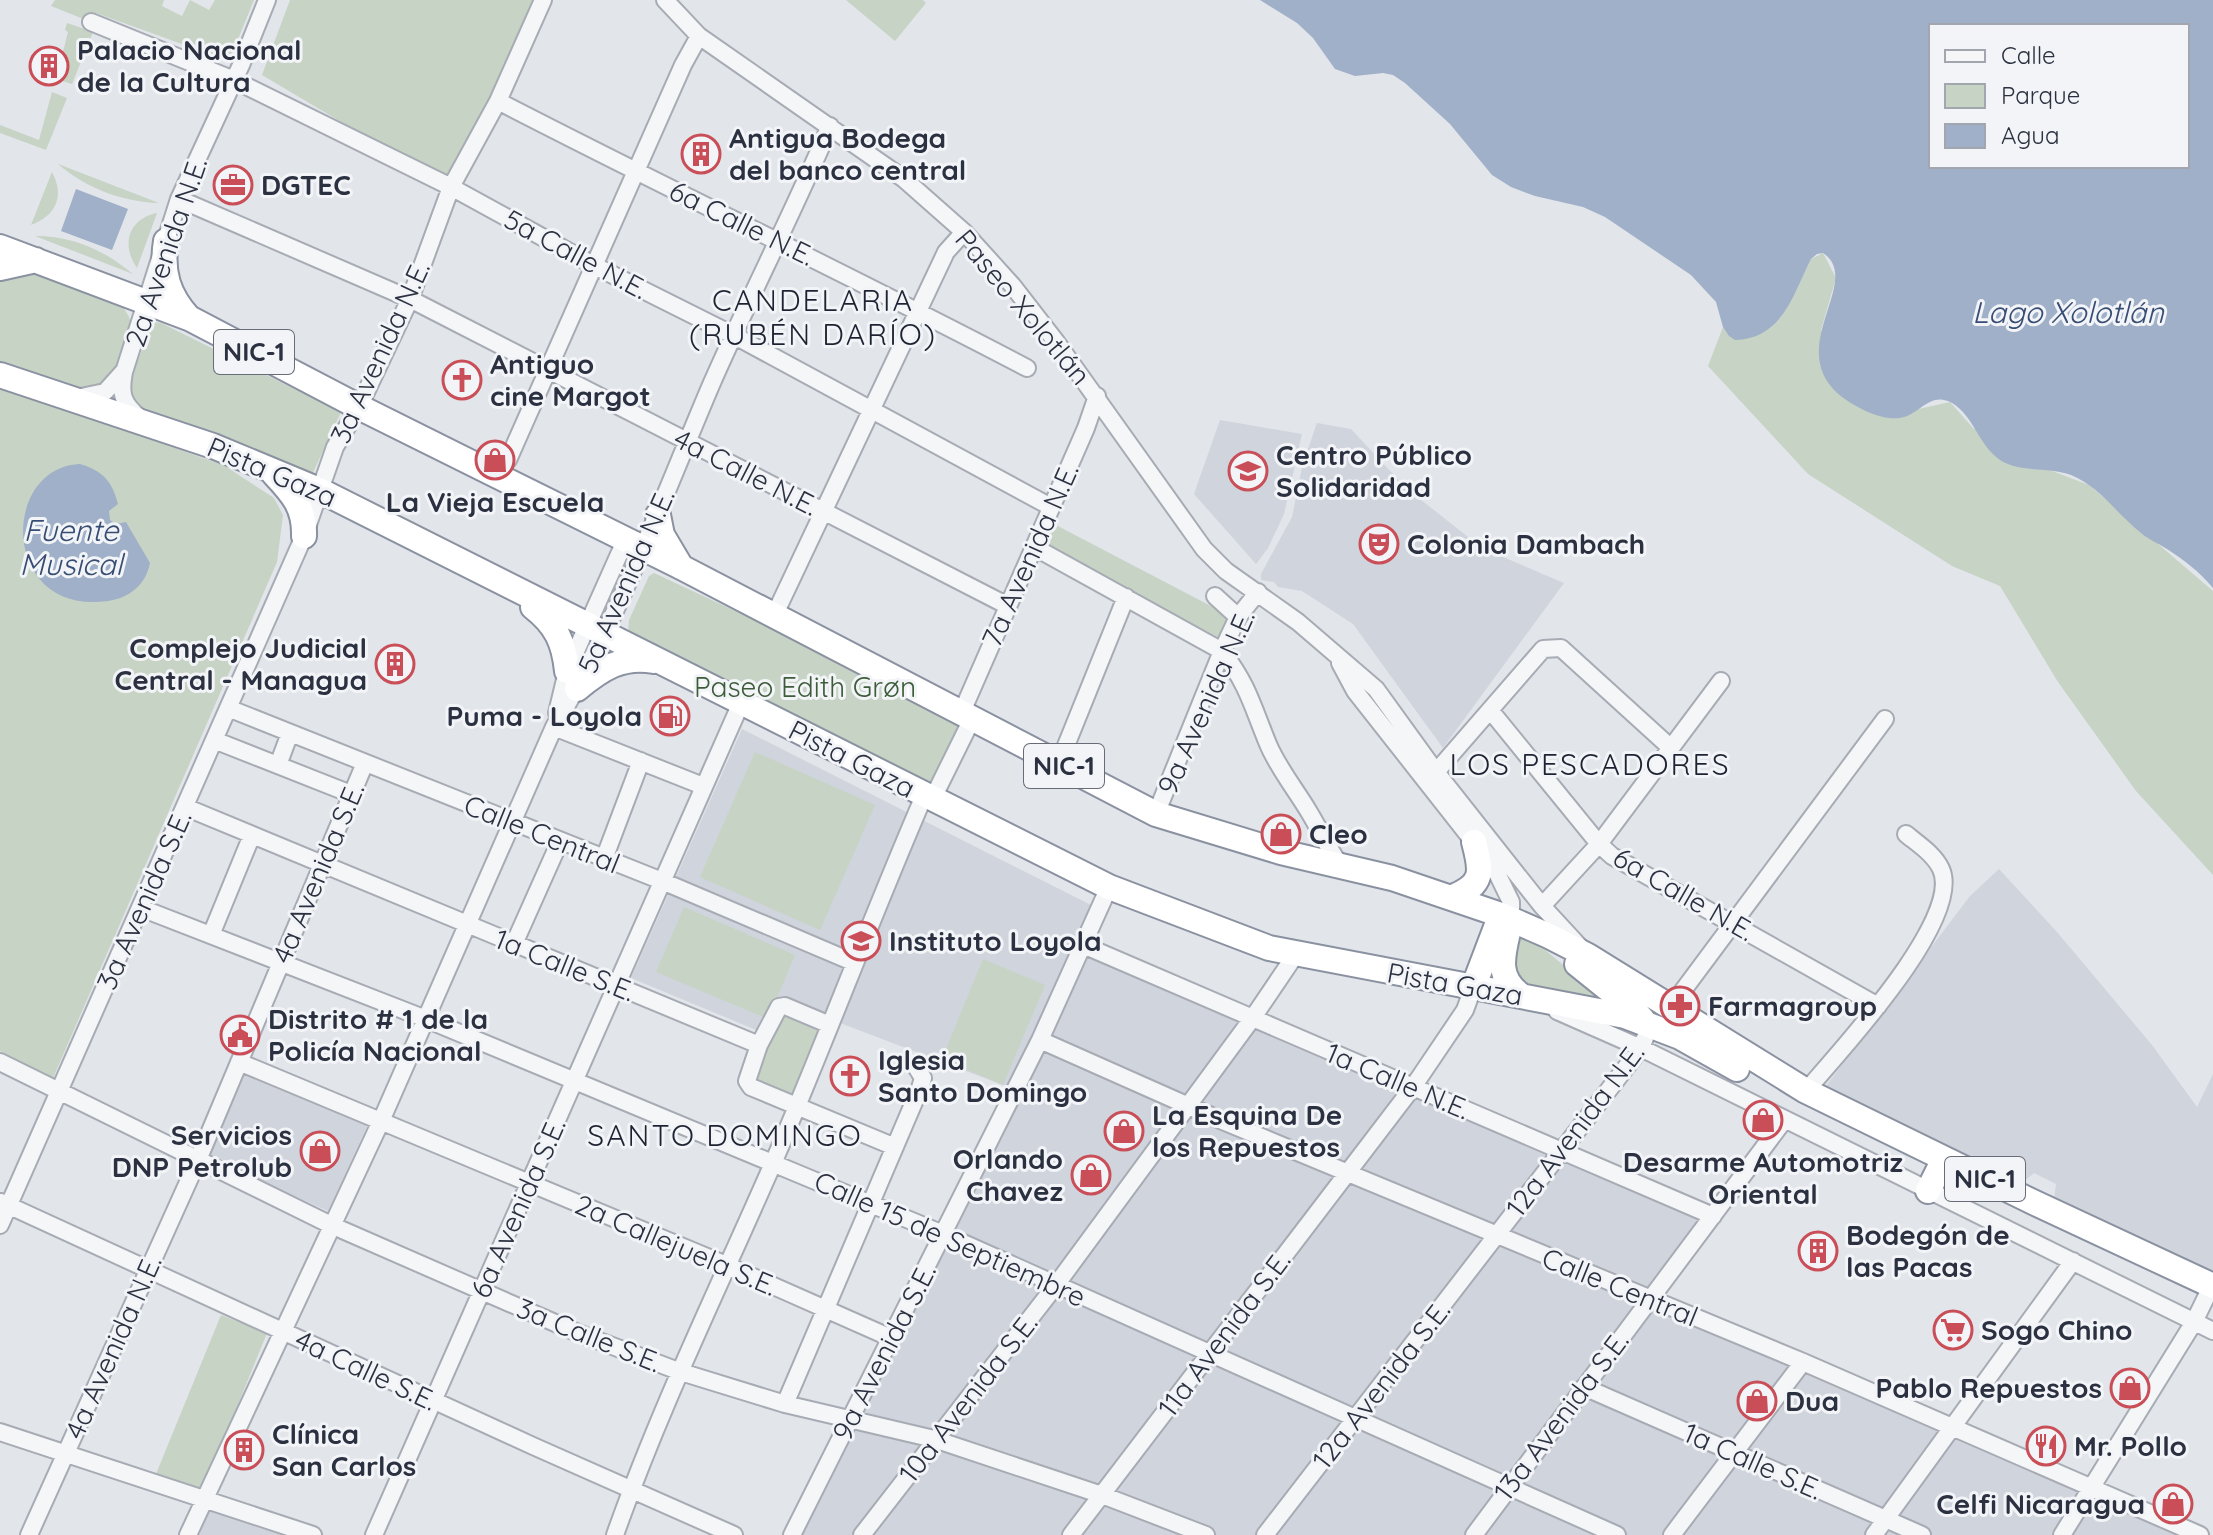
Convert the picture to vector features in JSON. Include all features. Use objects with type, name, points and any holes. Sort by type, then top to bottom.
[{"type":"highway","points":[[166,241],[166,283],[171,296],[191,319]]},
{"type":"highway","name":"NIC-1","points":[[0,247],[191,319],[359,407],[681,567],[1156,814],[1254,845],[1392,878],[1521,917],[1806,1091],[2211,1294]]},
{"type":"highway","points":[[0,268],[36,260]]},
{"type":"highway","name":"Pista Gaza","points":[[0,375],[146,423],[267,467],[319,490],[1109,887],[1247,941],[1296,954],[1644,1022]]},
{"type":"highway","points":[[267,467],[300,506],[305,522],[304,536]]},
{"type":"highway","points":[[658,515],[662,535],[681,567]]},
{"type":"highway","points":[[496,579],[555,628],[563,643],[572,680],[635,658],[662,663]]},
{"type":"highway","points":[[1453,897],[1470,890],[1477,881],[1480,862],[1474,842]]},
{"type":"highway","points":[[1473,988],[1521,917]]},
{"type":"highway","points":[[1521,917],[1503,963],[1509,987],[1522,996]]},
{"type":"highway","points":[[1521,917],[1633,1009],[1644,1022]]},
{"type":"highway","name":"NIC-1","points":[[1644,1022],[1680,1037],[1933,1181],[2211,1294]]},
{"type":"street","name":"2a Avenida N.E.","points":[[146,423],[124,402],[121,386],[124,372],[179,199],[267,0]]},
{"type":"street","name":"3a Avenida N.E.","points":[[228,708],[304,536],[335,447],[359,407],[410,299],[451,187],[498,101],[543,0]]},
{"type":"street","name":"Paseo Xolotlán","points":[[665,0],[699,36],[904,179],[964,232],[1012,285],[1097,396],[1204,549],[1226,571],[1298,622],[1376,689],[1436,772],[1521,917]]},
{"type":"street","name":"5a Calle N.E.","points":[[91,22],[234,80],[451,187],[1051,507]]},
{"type":"street","points":[[508,460],[683,65],[699,36]]},
{"type":"street","name":"6a Calle N.E.","points":[[498,101],[1027,368]]},
{"type":"street","name":"5a Avenida N.E.","points":[[331,1225],[381,1121],[572,680],[634,545],[658,515],[733,335],[780,241],[830,126]]},
{"type":"street","name":"4a Calle N.E.","points":[[179,199],[410,299],[1008,606]]},
{"type":"street","points":[[774,616],[917,310],[946,252],[964,232]]},
{"type":"street","name":"2a Avenida N.E.","points":[[70,398],[105,392],[124,372]]},
{"type":"street","name":"7a Avenida N.E.","points":[[615,1535],[631,1489],[773,1162],[855,963],[966,717],[1008,606],[1097,396]]},
{"type":"street","points":[[1034,547],[1222,651],[1242,677],[1269,745],[1340,865]]},
{"type":"street","name":"9a Avenida N.E.","points":[[1156,814],[1222,651],[1238,617],[1258,592]]},
{"type":"street","points":[[1215,596],[1238,617]]},
{"type":"street","points":[[1059,763],[1126,597]]},
{"type":"street","points":[[1436,772],[1543,649],[1561,648],[1671,748]]},
{"type":"street","name":"Paseo Xolotlán","points":[[1337,658],[1355,691],[1474,842],[1505,886],[1521,917]]},
{"type":"street","points":[[1521,917],[1599,844],[1721,681]]},
{"type":"street","name":"6a Avenida S.E.","points":[[374,1535],[741,703]]},
{"type":"street","name":"Calle Central","points":[[228,708],[662,881],[855,963]]},
{"type":"street","name":"3a Avenida S.E.","points":[[59,1092],[228,708]]},
{"type":"street","name":"6a Calle N.E.","points":[[1490,710],[1612,856],[1878,1006]]},
{"type":"street","points":[[1670,1008],[1885,719]]},
{"type":"street","points":[[554,727],[703,786]]},
{"type":"street","points":[[278,765],[290,733]]},
{"type":"street","points":[[214,740],[351,794]]},
{"type":"street","points":[[604,859],[641,761]]},
{"type":"street","name":"4a Avenida S.E.","points":[[198,1160],[365,763]]},
{"type":"street","name":"1a Calle S.E.","points":[[185,807],[759,1045]]},
{"type":"street","points":[[1806,1091],[1878,1006],[1931,930],[1941,906],[1942,871],[1927,851],[1906,834]]},
{"type":"street","points":[[211,935],[252,835]]},
{"type":"street","points":[[514,944],[560,841]]},
{"type":"street","points":[[1040,1040],[1109,887]]},
{"type":"street","name":"Calle 15 de Septiembre","points":[[141,908],[426,1019],[943,1234],[1617,1535]]},
{"type":"street","name":"1a Calle N.E.","points":[[1083,945],[1713,1216]]},
{"type":"street","name":"10a Avenida S.E.","points":[[862,1535],[1056,1285],[1252,1019],[1296,954]]},
{"type":"street","name":"11a Avenida S.E.","points":[[1071,1535],[1413,1087],[1465,1010],[1473,988]]},
{"type":"street","points":[[1522,996],[1641,1048],[1785,1119],[1933,1181],[2073,1261],[2213,1331]]},
{"type":"street","points":[[830,1025],[785,1006],[779,1007],[759,1045],[747,1081],[751,1087],[895,1147]]},
{"type":"street","name":"12a Avenida N.E.","points":[[1497,1235],[1641,1048],[1646,1035],[1644,1022]]},
{"type":"street","name":"Calle Central","points":[[1040,1040],[1188,1106],[1803,1362],[2200,1535]]},
{"type":"street","name":"9a Avenida S.E.","points":[[792,1535],[1040,1040]]},
{"type":"street","name":"3a Calle S.E.","points":[[0,1062],[331,1225],[578,1333],[681,1372],[785,1404],[934,1439],[1102,1495],[1206,1535]]},
{"type":"street","name":"2a Callejuela S.E.","points":[[239,1062],[726,1265],[891,1338]]},
{"type":"street","points":[[785,1404],[920,1088],[923,1078],[915,1065]]},
{"type":"street","points":[[0,1225],[4,1204],[59,1092]]},
{"type":"street","name":"13a Avenida S.E.","points":[[1474,1535],[1785,1119]]},
{"type":"street","name":"4a Avenida N.E.","points":[[29,1535],[198,1160]]},
{"type":"street","name":"4a Calle S.E.","points":[[4,1204],[734,1535]]},
{"type":"street","points":[[188,1535],[331,1225]]},
{"type":"street","name":"12a Avenida S.E.","points":[[1265,1535],[1497,1235]]},
{"type":"street","points":[[1874,1535],[2073,1261]]},
{"type":"street","points":[[2062,1535],[2211,1294]]},
{"type":"street","points":[[1672,1535],[1803,1362]]},
{"type":"street","name":"1a Calle S.E.","points":[[1584,1387],[1922,1535]]},
{"type":"street","points":[[0,1432],[313,1535]]},
{"type":"shaded area","name":"Centro Público Solidaridad","points":[[1220,420],[1302,434],[1284,514],[1268,548],[1256,564],[1194,494]]},
{"type":"shaded area","points":[[1317,423],[1351,429],[1406,488],[1482,548],[1564,583],[1443,748],[1353,624],[1302,591],[1261,580],[1261,574],[1292,517],[1303,463]]},
{"type":"shaded area","name":"Instituto Loyola","points":[[742,729],[1091,905],[1008,1087],[772,997],[756,1030],[631,978]]},
{"type":"shaded area","points":[[1999,869],[2057,932],[2152,1045],[2197,1107],[2213,1074],[2213,1280],[2054,1200],[2056,1184],[2034,1173],[2021,1184],[1972,1166],[1826,1086],[1970,896]]},
{"type":"shaded area","points":[[1083,945],[1713,1216],[1649,1297],[2201,1535],[792,1535]]},
{"type":"shaded area","points":[[246,1072],[368,1124],[328,1211],[207,1157]]},
{"type":"shaded area","points":[[207,1510],[281,1535],[196,1535]]},
{"type":"green space","points":[[55,0],[164,0],[162,6],[182,16],[190,0],[209,10],[215,0],[254,0],[229,61],[96,13],[91,22],[51,6]]},
{"type":"green space","points":[[290,0],[536,0],[451,187],[262,75]]},
{"type":"green space","points":[[846,0],[923,0],[926,3],[895,41]]},
{"type":"green space","points":[[67,23],[93,32],[72,84],[56,79],[68,32],[65,30]]},
{"type":"green space","points":[[52,92],[67,98],[46,150],[0,133],[0,125],[39,140]]},
{"type":"green space","points":[[58,164],[159,203],[132,200],[105,192],[80,180]]},
{"type":"green space","points":[[52,172],[58,189],[56,204],[47,216],[31,225]]},
{"type":"green space","points":[[157,213],[137,268],[129,251],[130,234],[139,221]]},
{"type":"green space","points":[[35,236],[87,246],[133,274]]},
{"type":"green space","points":[[1823,253],[1836,278],[1821,330],[1883,417],[1950,402],[1973,428],[2052,471],[2089,485],[2213,591],[2213,875],[2136,791],[2058,682],[2000,586],[1952,566],[1808,474],[1708,366],[1723,327],[1735,340],[1796,291],[1811,259]]},
{"type":"green space","points":[[0,258],[117,300],[130,319],[132,330],[118,372],[105,383],[90,388],[72,388],[0,364]]},
{"type":"green space","points":[[153,322],[161,323],[341,412],[311,477],[139,410],[129,398],[131,378]]},
{"type":"green space","points":[[0,385],[225,466],[274,498],[283,515],[277,562],[53,1078],[0,1051]]},
{"type":"green space","points":[[1052,523],[1230,616],[1218,637],[1041,545]]},
{"type":"green space","name":"Paseo Edith Grøn","points":[[654,573],[952,719],[959,730],[935,779],[930,783],[918,782],[628,634],[629,620],[649,576]]},
{"type":"green space","points":[[755,752],[875,805],[820,930],[700,877]]},
{"type":"green space","points":[[684,907],[795,955],[768,1019],[656,972]]},
{"type":"green space","points":[[1515,931],[1523,932],[1562,964],[1622,1004],[1520,985],[1514,953]]},
{"type":"green space","points":[[983,959],[1045,985],[1003,1085],[942,1059]]},
{"type":"green space","points":[[782,1012],[817,1025],[821,1031],[798,1090],[786,1097],[758,1085],[753,1078]]},
{"type":"green space","points":[[221,1315],[267,1333],[202,1493],[156,1474]]},
{"type":"water","name":"Lago Xolotlán","points":[[1260,0],[2213,0],[2213,588],[2186,562],[2147,538],[2081,480],[2062,472],[2021,468],[2003,462],[1989,449],[1963,412],[1948,401],[1936,400],[1910,415],[1888,418],[1855,406],[1842,397],[1825,378],[1819,358],[1820,338],[1835,281],[1833,265],[1823,253],[1811,259],[1784,313],[1775,323],[1751,338],[1735,340],[1723,327],[1716,302],[1691,275],[1605,217],[1583,207],[1511,187],[1492,175],[1450,124],[1405,83],[1383,73],[1355,76],[1335,69],[1313,38],[1297,23]]},
{"type":"water","points":[[76,189],[128,209],[112,250],[61,231]]},
{"type":"water","name":"Fuente Musical","points":[[80,464],[95,470],[109,483],[118,504],[109,511],[110,520],[116,524],[126,522],[150,563],[141,583],[130,593],[108,601],[73,600],[47,586],[31,565],[24,539],[25,513],[35,489],[54,471]]},
{"type":"place","name":"Palacio Nacional de la Cultura","points":[[49,66]]},
{"type":"place","name":"Antigua Bodega del banco central","points":[[701,154]]},
{"type":"place","name":"DGTEC","points":[[233,185]]},
{"type":"place","name":"Antiguo cine Margot","points":[[462,380]]},
{"type":"place","name":"La Vieja Escuela","points":[[495,460]]},
{"type":"place","name":"Centro Público Solidaridad","points":[[1248,471]]},
{"type":"place","name":"Colonia Dambach","points":[[1379,544]]},
{"type":"place","name":"Complejo Judicial Central - Managua","points":[[395,664]]},
{"type":"place","name":"Puma - Loyola","points":[[670,716]]},
{"type":"place","name":"Cleo","points":[[1281,834]]},
{"type":"place","name":"Instituto Loyola","points":[[861,941]]},
{"type":"place","name":"Farmagroup","points":[[1680,1006]]},
{"type":"place","name":"Distrito # 1 de la Policía Nacional","points":[[240,1035]]},
{"type":"place","name":"Iglesia Santo Domingo","points":[[850,1076]]},
{"type":"place","name":"Desarme Automotriz Oriental","points":[[1763,1120]]},
{"type":"place","name":"La Esquina De los Repuestos","points":[[1124,1131]]},
{"type":"place","name":"Servicios DNP Petrolub","points":[[320,1151]]},
{"type":"place","name":"Orlando Chavez","points":[[1091,1175]]},
{"type":"place","name":"Bodegón de las Pacas","points":[[1818,1251]]},
{"type":"place","name":"Sogo Chino","points":[[1953,1330]]},
{"type":"place","name":"Pablo Repuestos","points":[[2130,1388]]},
{"type":"place","name":"Dua","points":[[1757,1401]]},
{"type":"place","name":"Mr. Pollo","points":[[2046,1446]]},
{"type":"place","name":"Clínica San Carlos","points":[[244,1450]]},
{"type":"place","name":"Celfi Nicaragua","points":[[2173,1504]]},
{"type":"district","name":"CANDELARIA (RUBÉN DARÍO)","points":[[813,318]]},
{"type":"district","name":"LOS PESCADORES","points":[[1590,765]]},
{"type":"district","name":"SANTO DOMINGO","points":[[725,1136]]}]
